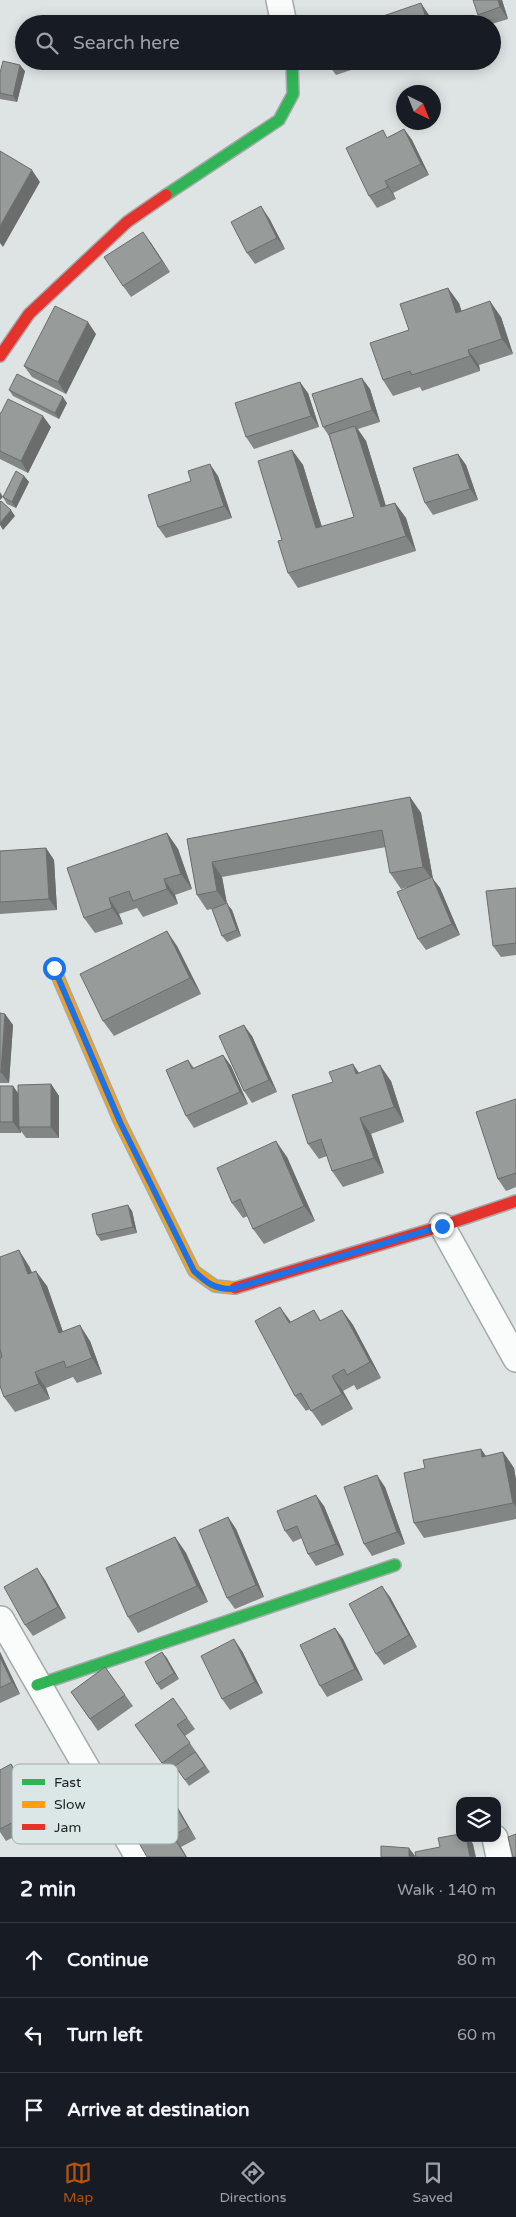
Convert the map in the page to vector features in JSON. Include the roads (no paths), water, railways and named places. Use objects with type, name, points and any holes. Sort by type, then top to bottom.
[{"type":"street","points":[[279,0],[282,15]]},
{"type":"street","points":[[0,356],[29,314],[127,222],[210,164],[279,120],[293,94],[292,70]]},
{"type":"street","points":[[54,968],[120,1122],[194,1271],[203,1280],[219,1289],[232,1289],[516,1202]]},
{"type":"street","points":[[442,1226],[516,1360]]},
{"type":"street","points":[[37,1685],[395,1565]]},
{"type":"street","points":[[1,1619],[83,1764]]},
{"type":"street","points":[[496,1842],[499,1857]]},
{"type":"street","points":[[130,1844],[138,1857]]}]
